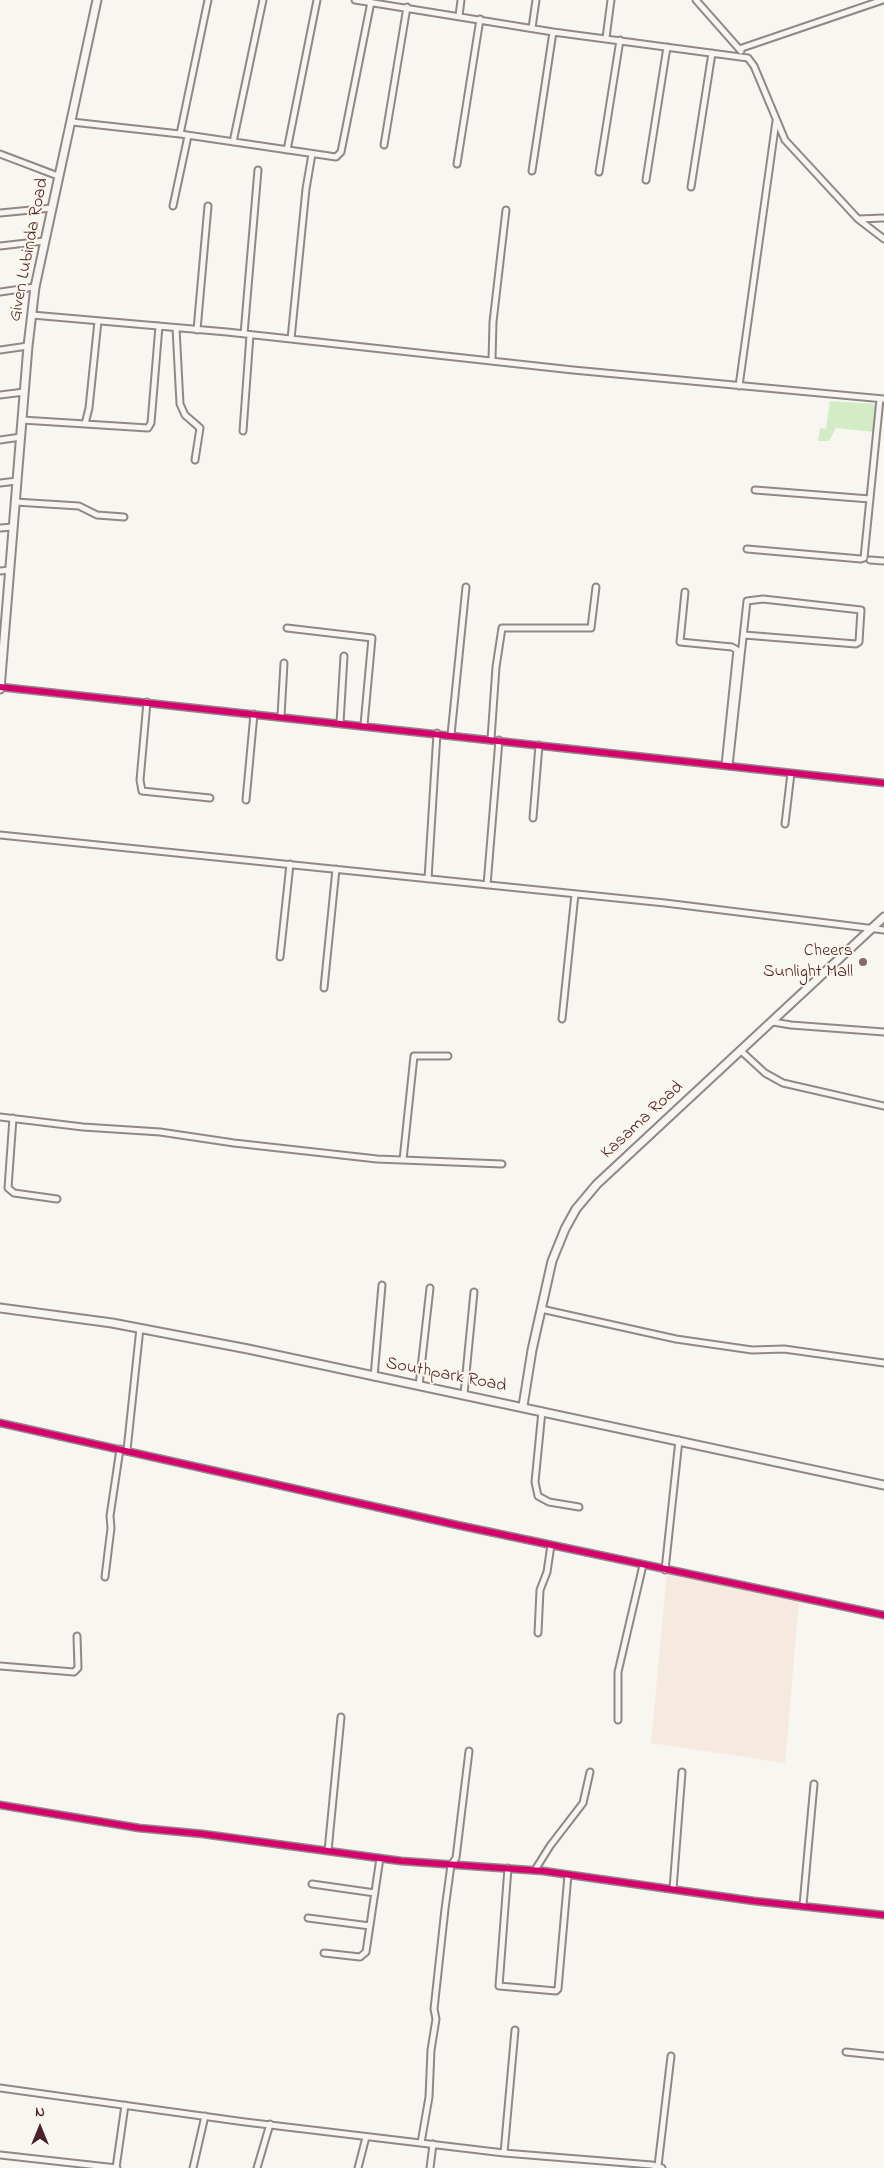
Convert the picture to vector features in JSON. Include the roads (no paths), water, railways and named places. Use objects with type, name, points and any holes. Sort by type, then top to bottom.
[{"type":"street","name":"Given Lubinda Road","points":[[0,688],[3,617],[35,287],[97,0]]},
{"type":"street","points":[[180,134],[208,0]]},
{"type":"street","points":[[233,142],[262,0]]},
{"type":"street","points":[[287,150],[317,0]]},
{"type":"street","points":[[355,0],[553,32],[748,58]]},
{"type":"street","points":[[459,16],[461,0]]},
{"type":"street","points":[[532,28],[536,0]]},
{"type":"street","points":[[606,38],[611,0]]},
{"type":"street","points":[[696,0],[754,66],[785,140],[858,219],[884,239]]},
{"type":"street","points":[[739,49],[883,0]]},
{"type":"street","points":[[72,122],[180,134],[332,158],[340,152],[371,2]]},
{"type":"street","points":[[384,144],[407,7]]},
{"type":"street","points":[[457,164],[480,20]]},
{"type":"street","points":[[532,171],[553,32]]},
{"type":"street","points":[[599,172],[620,40]]},
{"type":"street","points":[[646,180],[666,46]]},
{"type":"street","points":[[691,187],[712,53]]},
{"type":"street","points":[[739,386],[776,120]]},
{"type":"street","points":[[173,206],[188,136]]},
{"type":"street","points":[[773,143],[785,140]]},
{"type":"street","points":[[0,154],[58,176]]},
{"type":"street","points":[[291,339],[306,188],[312,154]]},
{"type":"street","points":[[243,431],[247,334],[258,170]]},
{"type":"street","points":[[197,330],[208,206]]},
{"type":"street","points":[[0,213],[52,208]]},
{"type":"street","points":[[492,360],[493,322],[506,210]]},
{"type":"street","points":[[858,219],[884,218]]},
{"type":"street","points":[[0,246],[44,240]]},
{"type":"street","points":[[0,292],[35,287]]},
{"type":"street","points":[[32,315],[247,334],[739,386],[882,399],[865,554],[861,560],[747,549]]},
{"type":"street","points":[[85,424],[89,408],[98,320]]},
{"type":"street","points":[[22,420],[85,424],[104,423],[140,428],[150,426],[159,326]]},
{"type":"street","points":[[176,328],[180,404],[185,415],[200,428],[196,460]]},
{"type":"street","points":[[0,350],[28,346]]},
{"type":"street","points":[[0,395],[24,392]]},
{"type":"street","points":[[0,440],[21,437]]},
{"type":"street","points":[[0,483],[17,481]]},
{"type":"street","points":[[755,490],[870,500]]},
{"type":"street","points":[[15,502],[79,506],[97,514],[124,517]]},
{"type":"street","points":[[0,528],[13,526]]},
{"type":"street","points":[[870,560],[884,561]]},
{"type":"street","points":[[0,571],[9,570]]},
{"type":"street","points":[[451,734],[466,587]]},
{"type":"street","points":[[491,739],[496,667],[502,628],[591,628],[596,587]]},
{"type":"street","points":[[685,592],[680,642],[732,647],[736,650],[727,766]]},
{"type":"street","points":[[727,766],[744,635],[745,604],[754,599],[860,610],[859,642],[856,644],[744,635]]},
{"type":"street","points":[[287,628],[372,638],[364,725]]},
{"type":"street","points":[[340,723],[344,656]]},
{"type":"street","points":[[281,716],[284,663]]},
{"type":"street","points":[[0,688],[451,734],[884,783]]},
{"type":"street","points":[[147,702],[140,780],[142,791],[210,798]]},
{"type":"street","points":[[246,800],[254,714]]},
{"type":"street","points":[[428,879],[437,733]]},
{"type":"street","points":[[487,885],[499,740]]},
{"type":"street","points":[[532,818],[540,745]]},
{"type":"street","points":[[785,824],[790,773]]},
{"type":"street","points":[[0,835],[575,894],[871,930],[884,930]]},
{"type":"street","points":[[280,957],[290,864]]},
{"type":"street","points":[[324,988],[336,869]]},
{"type":"street","points":[[562,1019],[575,894]]},
{"type":"street","name":"Kasama Road","points":[[523,1406],[541,1308],[552,1261],[565,1229],[576,1210],[597,1184],[884,918]]},
{"type":"street","points":[[773,1022],[791,1026],[884,1032]]},
{"type":"street","points":[[740,1050],[765,1073],[784,1084],[884,1106]]},
{"type":"street","points":[[403,1160],[414,1056],[448,1056]]},
{"type":"street","points":[[0,1117],[83,1127],[160,1132],[234,1143],[377,1159],[502,1164]]},
{"type":"street","points":[[13,1118],[8,1188],[14,1193],[56,1198]]},
{"type":"street","points":[[374,1376],[382,1284]]},
{"type":"street","points":[[419,1386],[430,1288]]},
{"type":"street","points":[[464,1394],[474,1292]]},
{"type":"street","name":"Southpark Road","points":[[0,1308],[140,1328],[523,1406],[884,1485]]},
{"type":"street","points":[[541,1308],[676,1339],[752,1350],[784,1349],[884,1363]]},
{"type":"street","points":[[127,1450],[140,1328]]},
{"type":"street","points":[[542,1411],[535,1482],[538,1496],[549,1502],[579,1507]]},
{"type":"street","points":[[0,1423],[665,1570],[884,1615]]},
{"type":"street","points":[[665,1570],[679,1440]]},
{"type":"street","points":[[105,1577],[111,1528],[110,1516],[120,1449]]},
{"type":"street","points":[[538,1633],[540,1590],[547,1572],[551,1545]]},
{"type":"street","points":[[618,1720],[618,1672],[644,1565]]},
{"type":"street","points":[[0,1666],[74,1672],[78,1668],[77,1636]]},
{"type":"street","points":[[328,1851],[341,1717]]},
{"type":"street","points":[[421,2143],[429,2097],[431,2050],[436,2019],[434,2009],[451,1865],[456,1858],[469,1751]]},
{"type":"street","points":[[535,1870],[550,1846],[583,1803],[590,1772]]},
{"type":"street","points":[[673,1889],[682,1772]]},
{"type":"street","points":[[803,1905],[814,1784]]},
{"type":"street","points":[[0,1805],[139,1828],[203,1834],[380,1858],[535,1870],[884,1915]]},
{"type":"street","points":[[324,1953],[364,1955],[380,1858]]},
{"type":"street","points":[[508,1868],[499,1986],[556,1991],[558,1989],[568,1875]]},
{"type":"street","points":[[312,1884],[375,1893]]},
{"type":"street","points":[[308,1918],[370,1926]]},
{"type":"street","points":[[504,2153],[515,2030]]},
{"type":"street","points":[[846,2052],[884,2056]]},
{"type":"street","points":[[0,2088],[366,2137],[621,2165],[660,2167],[671,2056]]},
{"type":"street","points":[[0,2155],[116,2168],[125,2105]]},
{"type":"street","points":[[193,2168],[205,2116]]},
{"type":"street","points":[[257,2168],[270,2124]]},
{"type":"street","points":[[358,2168],[366,2137]]},
{"type":"street","points":[[430,2168],[433,2144]]},
{"type":"place","name":"Cheers Sunlight Mall","points":[[863,962]]}]
